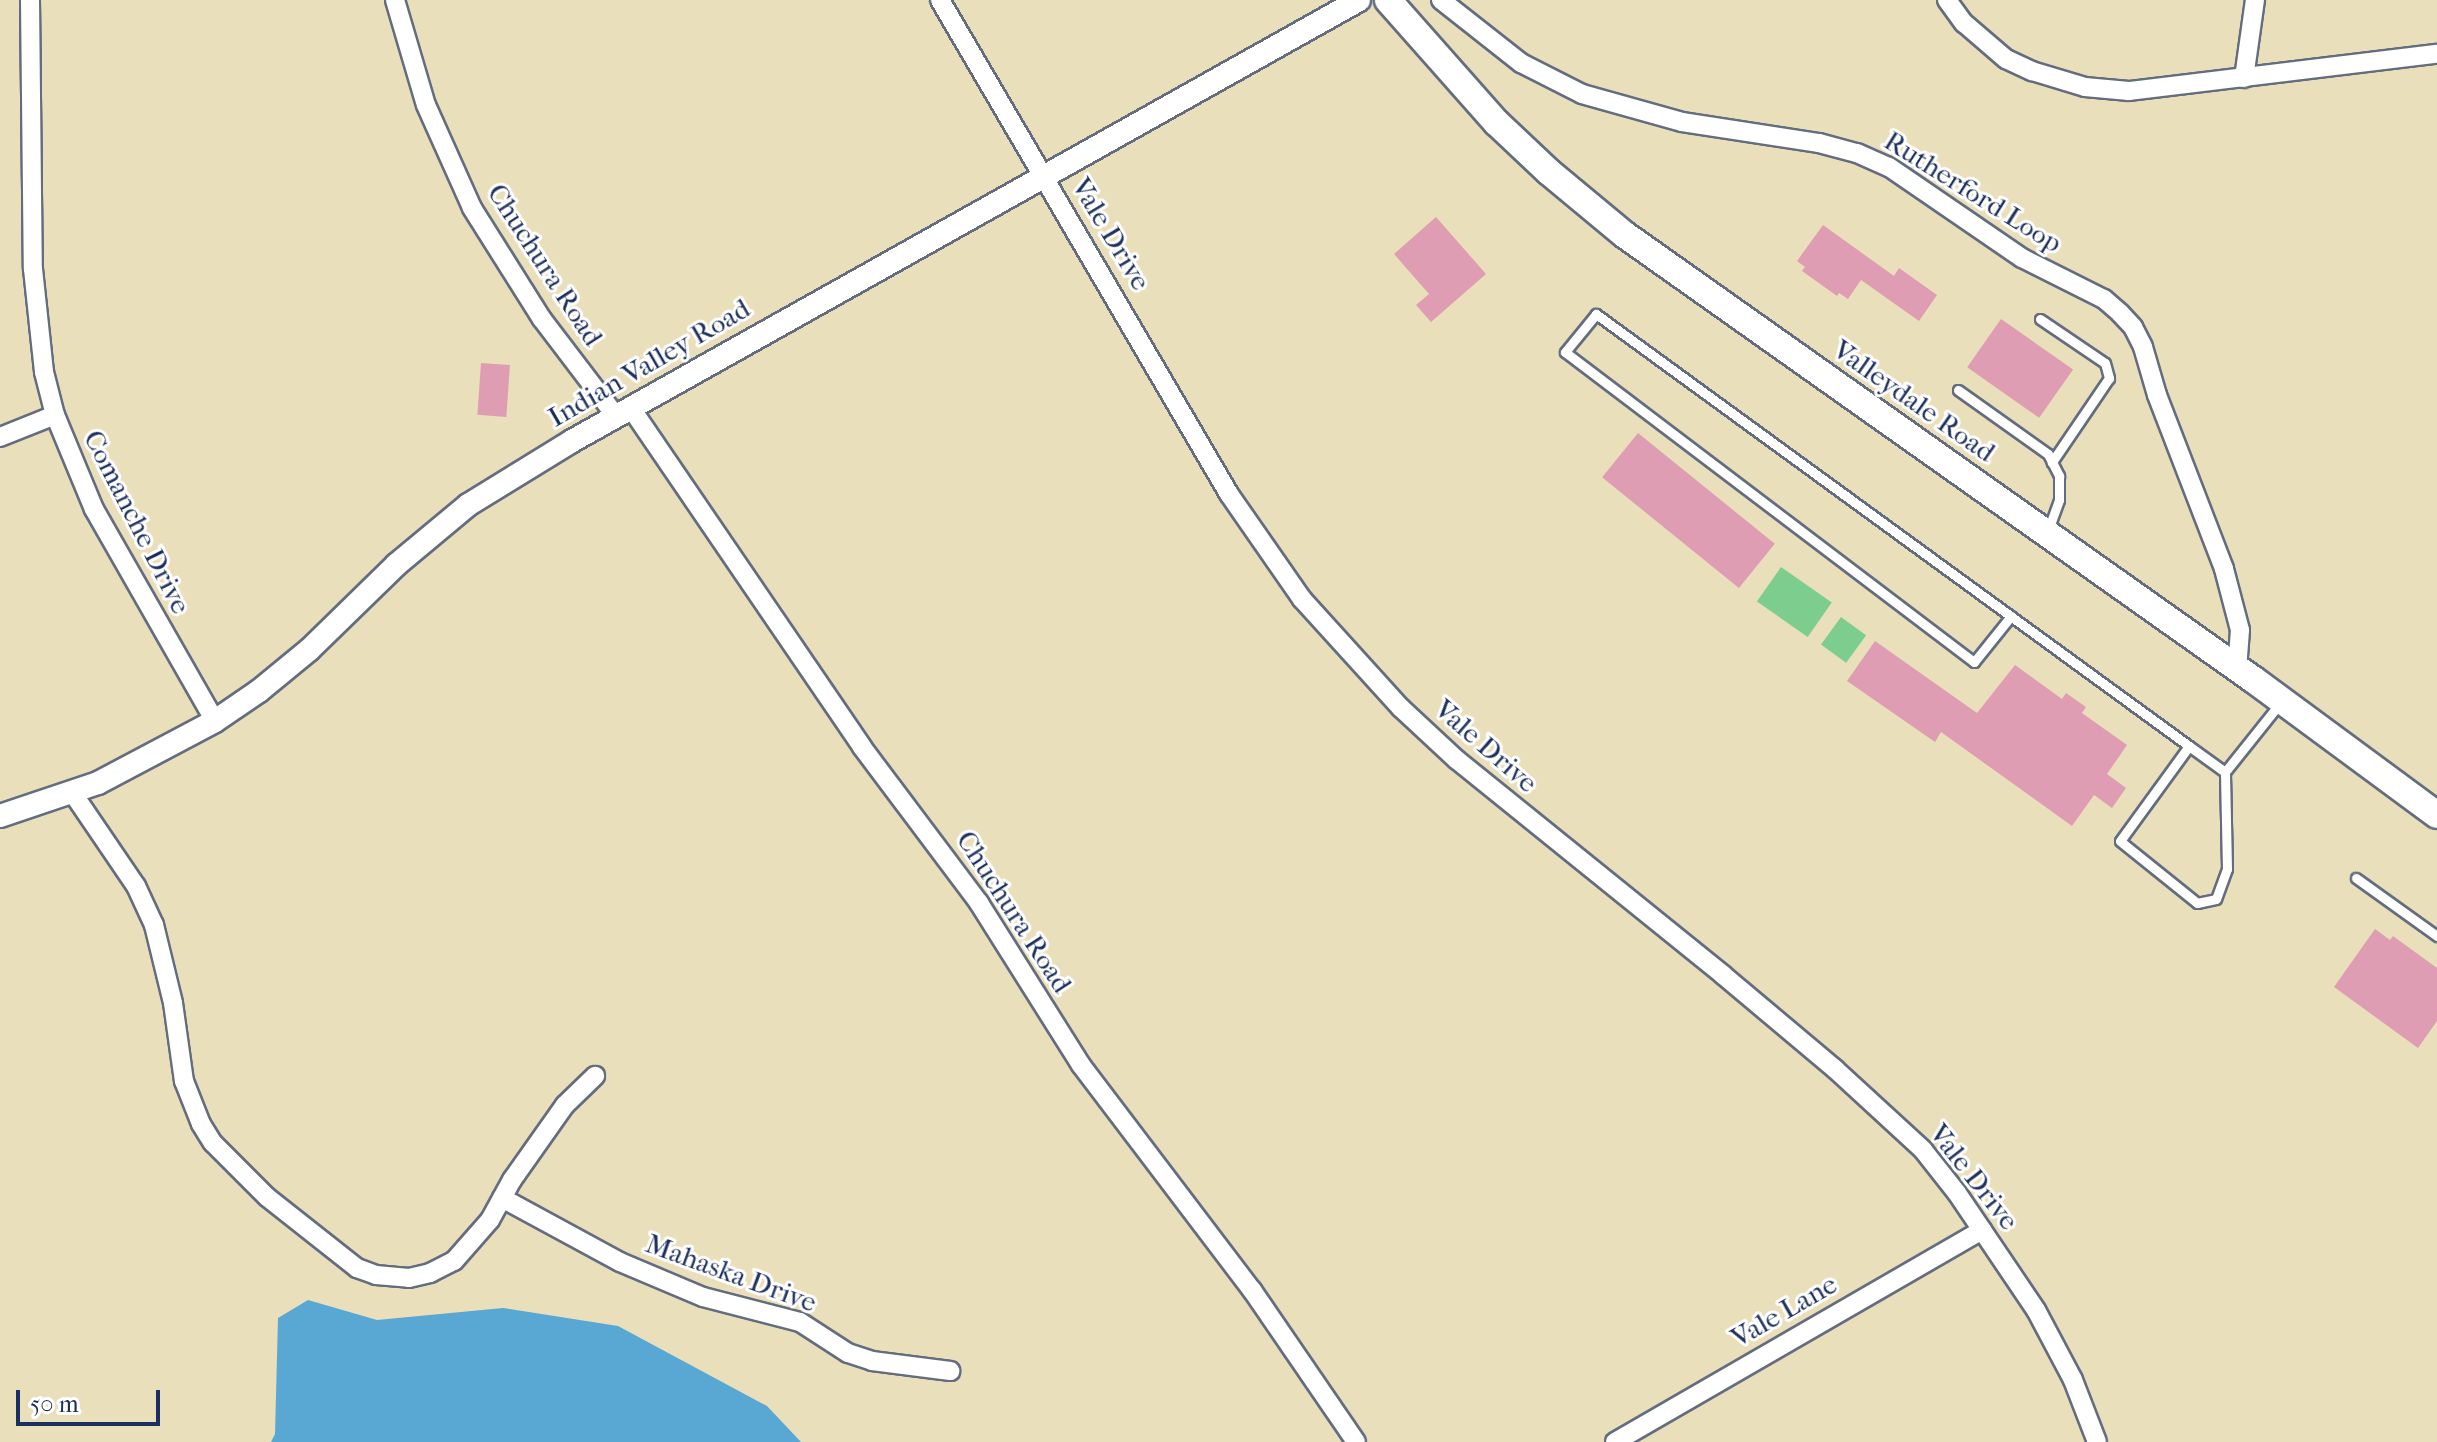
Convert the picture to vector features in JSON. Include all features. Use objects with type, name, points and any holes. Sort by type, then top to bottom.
[{"type":"main road","name":"Valleydale Road","points":[[1388,0],[1497,123],[1585,204],[1693,286],[2282,701],[2437,815]]},
{"type":"street","name":"Comanche Drive","points":[[30,0],[33,269],[40,343],[55,415],[94,509],[215,721]]},
{"type":"street","name":"Chuchura Road","points":[[395,0],[426,105],[472,208],[542,319],[623,412],[862,747],[979,903],[1081,1065],[1252,1290],[1356,1442]]},
{"type":"street","name":"Vale Drive","points":[[940,0],[1229,494],[1302,599],[1401,708],[1457,760],[1835,1069],[1923,1150],[2036,1310],[2073,1380],[2097,1442]]},
{"type":"street","name":"Indian Valley Road","points":[[0,816],[72,792],[135,766],[215,721],[259,691],[309,650],[396,565],[456,514],[623,412],[1359,0]]},
{"type":"street","name":"Rutherford Loop","points":[[1441,0],[1521,63],[1582,94],[1682,122],[1819,143],[1857,153],[1889,167],[2022,258],[2104,299],[2133,327],[2143,347],[2157,395],[2224,569],[2240,630],[2237,670]]},
{"type":"street","points":[[1947,0],[1964,23],[2006,59],[2058,80],[2085,87],[2129,91],[2437,54]]},
{"type":"street","points":[[2244,78],[2255,0]]},
{"type":"street","points":[[0,437],[55,415]]},
{"type":"street","points":[[72,792],[136,886],[154,925],[167,970],[178,1055],[190,1104],[213,1143],[267,1197],[357,1268],[391,1278],[430,1273],[454,1261],[470,1246],[558,1114],[595,1076]]},
{"type":"street","name":"Mahaska Drive","points":[[502,1198],[620,1262],[703,1297],[800,1322],[848,1353],[872,1361],[950,1371]]},
{"type":"street","name":"Vale Lane","points":[[1615,1442],[1982,1230]]},
{"type":"lane","points":[[2011,616],[1974,662],[1565,352],[1596,314],[2011,616],[2189,746],[2225,772]]},
{"type":"lane","points":[[2040,319],[2105,363],[2109,378],[2052,462]]},
{"type":"lane","points":[[1958,390],[2048,454],[2059,476],[2059,500],[2047,534]]},
{"type":"lane","points":[[2189,746],[2120,841],[2197,903],[2216,899],[2227,869],[2225,772],[2282,701]]},
{"type":"lane","points":[[2356,878],[2437,936]]},
{"type":"green space","points":[[1781,567],[1832,603],[1808,637],[1757,601]]},
{"type":"green space","points":[[1841,617],[1866,635],[1846,663],[1821,645]]},
{"type":"water","points":[[308,1300],[377,1320],[503,1308],[618,1326],[767,1406],[801,1442],[271,1442],[275,1434],[278,1318]]},
{"type":"building","points":[[1436,217],[1486,274],[1431,322],[1416,305],[1429,294],[1394,254]]},
{"type":"building","points":[[1823,225],[1894,276],[1899,268],[1937,295],[1919,321],[1861,280],[1848,299],[1839,293],[1837,296],[1802,271],[1805,267],[1797,261]]},
{"type":"building","points":[[2001,319],[2073,369],[2039,418],[1967,367]]},
{"type":"building","points":[[481,363],[510,365],[506,417],[477,415]]},
{"type":"building","points":[[1638,433],[1775,544],[1739,588],[1602,477]]},
{"type":"building","points":[[1875,641],[1977,713],[2015,665],[2062,699],[2066,693],[2086,707],[2082,713],[2127,745],[2107,774],[2126,788],[2112,808],[2094,795],[2072,826],[1941,732],[1935,742],[1847,681]]},
{"type":"building","points":[[2375,929],[2390,940],[2393,936],[2437,968],[2437,1021],[2418,1048],[2334,987]]}]
